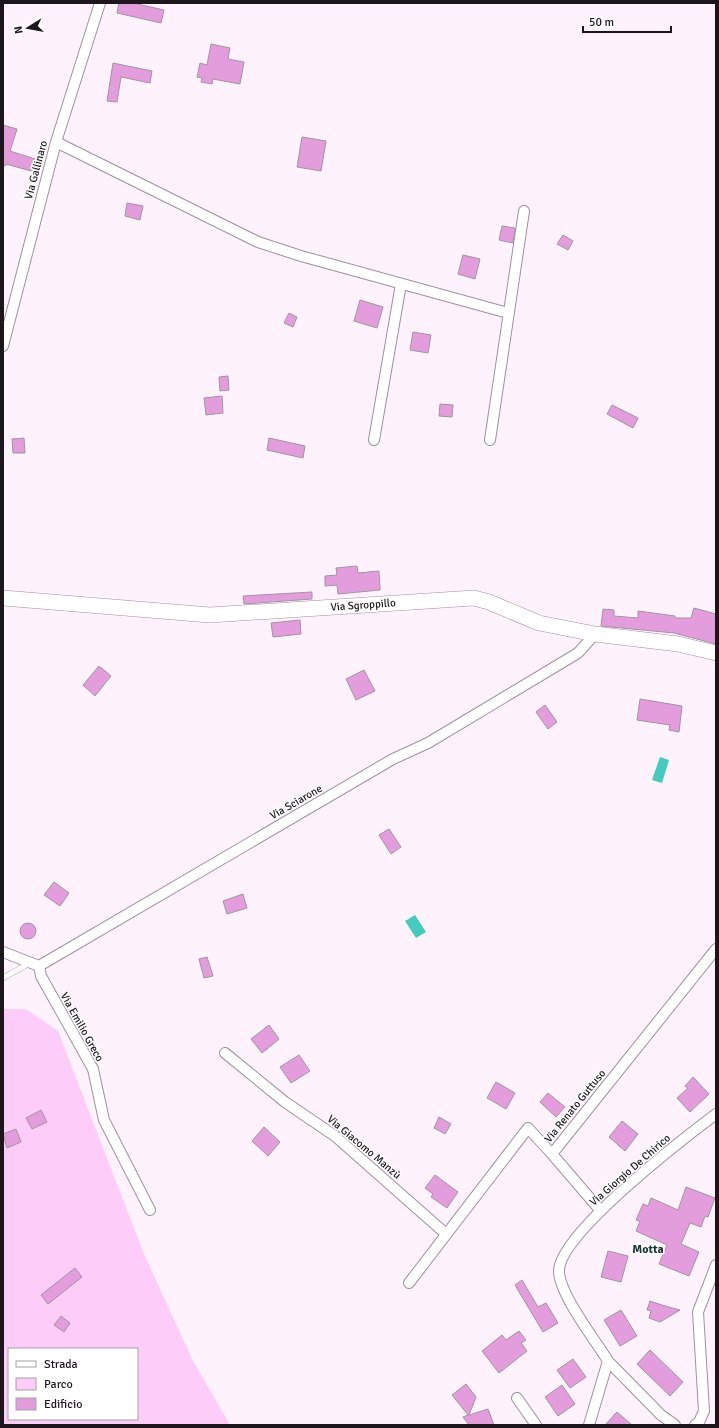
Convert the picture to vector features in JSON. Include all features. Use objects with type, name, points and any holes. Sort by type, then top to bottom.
[{"type":"main road","name":"Via Sgroppillo","points":[[3,598],[210,615],[474,598],[489,602],[539,623],[595,634],[678,644],[716,653]]},
{"type":"street","name":"Via Gallinaro","points":[[3,346],[56,142],[100,3]]},
{"type":"street","points":[[56,142],[258,242],[301,256],[508,314]]},
{"type":"street","points":[[490,440],[524,211]]},
{"type":"street","points":[[374,440],[401,284]]},
{"type":"street","name":"Via Sciarone","points":[[34,964],[393,759],[428,743],[578,654],[595,634]]},
{"type":"street","name":"Via Renato Guttuso","points":[[409,1283],[528,1128],[552,1154],[716,949]]},
{"type":"street","points":[[3,952],[34,964]]},
{"type":"street","name":"Via Emilio Greco","points":[[34,964],[93,1069],[104,1120],[150,1210]]},
{"type":"street","name":"Via Giacomo Manzù","points":[[225,1053],[285,1102],[335,1136],[446,1234]]},
{"type":"street","name":"Via Giorgio De Chirico","points":[[675,1425],[661,1415],[608,1361],[564,1292],[559,1272],[562,1257],[600,1210],[684,1138],[716,1114]]},
{"type":"street","points":[[552,1154],[600,1210]]},
{"type":"street","points":[[695,1425],[699,1422],[704,1411],[698,1312],[716,1265]]},
{"type":"street","points":[[589,1425],[608,1361]]},
{"type":"street","points":[[517,1398],[536,1425]]},
{"type":"lane","points":[[3,978],[34,964]]},
{"type":"green space","points":[[3,1009],[26,1009],[58,1031],[144,1254],[193,1361],[230,1425],[3,1425]]},
{"type":"shaded area","points":[[660,757],[669,760],[662,783],[652,780]]},
{"type":"shaded area","points":[[415,915],[426,932],[416,938],[405,921]]},
{"type":"building","points":[[119,3],[133,3],[164,10],[161,23],[117,13]]},
{"type":"building","points":[[211,44],[230,48],[228,59],[244,62],[240,84],[213,79],[212,84],[201,82],[202,78],[197,77],[200,63],[207,65]]},
{"type":"building","points":[[113,63],[152,71],[150,83],[121,77],[117,102],[107,101]]},
{"type":"building","points":[[3,125],[17,129],[10,151],[35,159],[31,171],[6,164],[3,166]]},
{"type":"building","points":[[302,137],[326,141],[321,171],[297,167]]},
{"type":"building","points":[[127,203],[143,206],[140,220],[125,216]]},
{"type":"building","points":[[502,226],[515,228],[513,243],[499,240]]},
{"type":"building","points":[[563,235],[573,241],[568,250],[557,244]]},
{"type":"building","points":[[463,255],[480,259],[475,279],[458,274]]},
{"type":"building","points":[[360,300],[383,307],[377,328],[354,321]]},
{"type":"building","points":[[289,313],[297,317],[293,327],[284,323]]},
{"type":"building","points":[[413,332],[431,335],[428,353],[410,350]]},
{"type":"building","points":[[228,376],[229,390],[220,391],[219,377]]},
{"type":"building","points":[[222,396],[223,413],[206,415],[204,398]]},
{"type":"building","points":[[440,404],[453,405],[452,417],[439,416]]},
{"type":"building","points":[[612,405],[638,418],[633,428],[607,414]]},
{"type":"building","points":[[24,438],[25,453],[13,453],[12,439]]},
{"type":"building","points":[[269,438],[305,446],[303,458],[267,450]]},
{"type":"building","points":[[357,566],[358,573],[379,571],[380,590],[338,594],[337,585],[325,586],[325,576],[337,575],[336,568]]},
{"type":"building","points":[[312,592],[312,599],[244,604],[243,596]]},
{"type":"building","points":[[694,608],[716,614],[716,644],[674,633],[601,626],[603,609],[614,610],[614,616],[638,618],[638,611],[675,616],[675,618],[691,618]]},
{"type":"building","points":[[300,620],[301,634],[273,637],[271,623]]},
{"type":"building","points":[[99,666],[111,676],[95,696],[83,685]]},
{"type":"building","points":[[364,670],[375,691],[356,700],[346,679]]},
{"type":"building","points":[[640,699],[682,706],[679,732],[669,730],[670,725],[637,720]]},
{"type":"building","points":[[545,705],[557,722],[548,729],[536,712]]},
{"type":"building","points":[[389,829],[401,847],[391,854],[379,835]]},
{"type":"building","points":[[54,882],[69,893],[60,906],[44,895]]},
{"type":"building","points":[[243,894],[247,908],[227,914],[223,901]]},
{"type":"building","points":[[28,923],[35,928],[36,931],[31,938],[28,939],[21,934],[20,931],[25,924]]},
{"type":"building","points":[[207,957],[213,976],[204,978],[199,959]]},
{"type":"building","points":[[269,1025],[279,1039],[262,1053],[251,1039]]},
{"type":"building","points":[[299,1055],[310,1071],[291,1083],[280,1067]]},
{"type":"building","points":[[693,1077],[709,1094],[690,1112],[677,1098],[688,1088],[685,1086]]},
{"type":"building","points":[[496,1082],[515,1093],[506,1109],[487,1098]]},
{"type":"building","points":[[548,1093],[565,1107],[556,1117],[540,1102]]},
{"type":"building","points":[[41,1110],[47,1122],[32,1129],[26,1118]]},
{"type":"building","points":[[439,1117],[451,1124],[445,1134],[434,1128]]},
{"type":"building","points":[[622,1121],[638,1134],[625,1151],[609,1137]]},
{"type":"building","points":[[264,1127],[280,1142],[268,1156],[252,1141]]},
{"type":"building","points":[[16,1129],[21,1142],[7,1148],[3,1134]]},
{"type":"building","points":[[435,1175],[458,1192],[447,1208],[431,1197],[433,1194],[425,1188]]},
{"type":"building","points":[[686,1187],[715,1198],[708,1217],[705,1216],[701,1227],[690,1223],[681,1244],[699,1252],[689,1276],[659,1264],[667,1245],[636,1231],[640,1221],[636,1220],[643,1204],[648,1206],[651,1198],[678,1210]]},
{"type":"building","points":[[608,1251],[628,1256],[621,1282],[601,1277]]},
{"type":"building","points":[[75,1268],[82,1277],[48,1304],[41,1295]]},
{"type":"building","points":[[522,1280],[538,1307],[546,1303],[558,1323],[543,1332],[515,1285]]},
{"type":"building","points":[[650,1301],[680,1310],[660,1322],[649,1318],[651,1311],[647,1310]]},
{"type":"building","points":[[621,1310],[637,1336],[620,1346],[604,1320]]},
{"type":"building","points":[[61,1316],[70,1323],[64,1332],[54,1325]]},
{"type":"building","points":[[519,1331],[526,1340],[521,1343],[527,1351],[499,1373],[482,1351],[502,1335],[506,1340]]},
{"type":"building","points":[[650,1350],[683,1382],[670,1396],[637,1364]]},
{"type":"building","points":[[573,1359],[586,1377],[570,1388],[557,1370]]},
{"type":"building","points":[[466,1384],[476,1397],[469,1415],[488,1409],[494,1425],[469,1425],[463,1417],[468,1415],[452,1395]]},
{"type":"building","points":[[562,1385],[575,1404],[558,1416],[545,1397]]},
{"type":"building","points":[[617,1412],[632,1425],[605,1425]]},
{"type":"district","name":"Motta","points":[[648,1249]]}]
